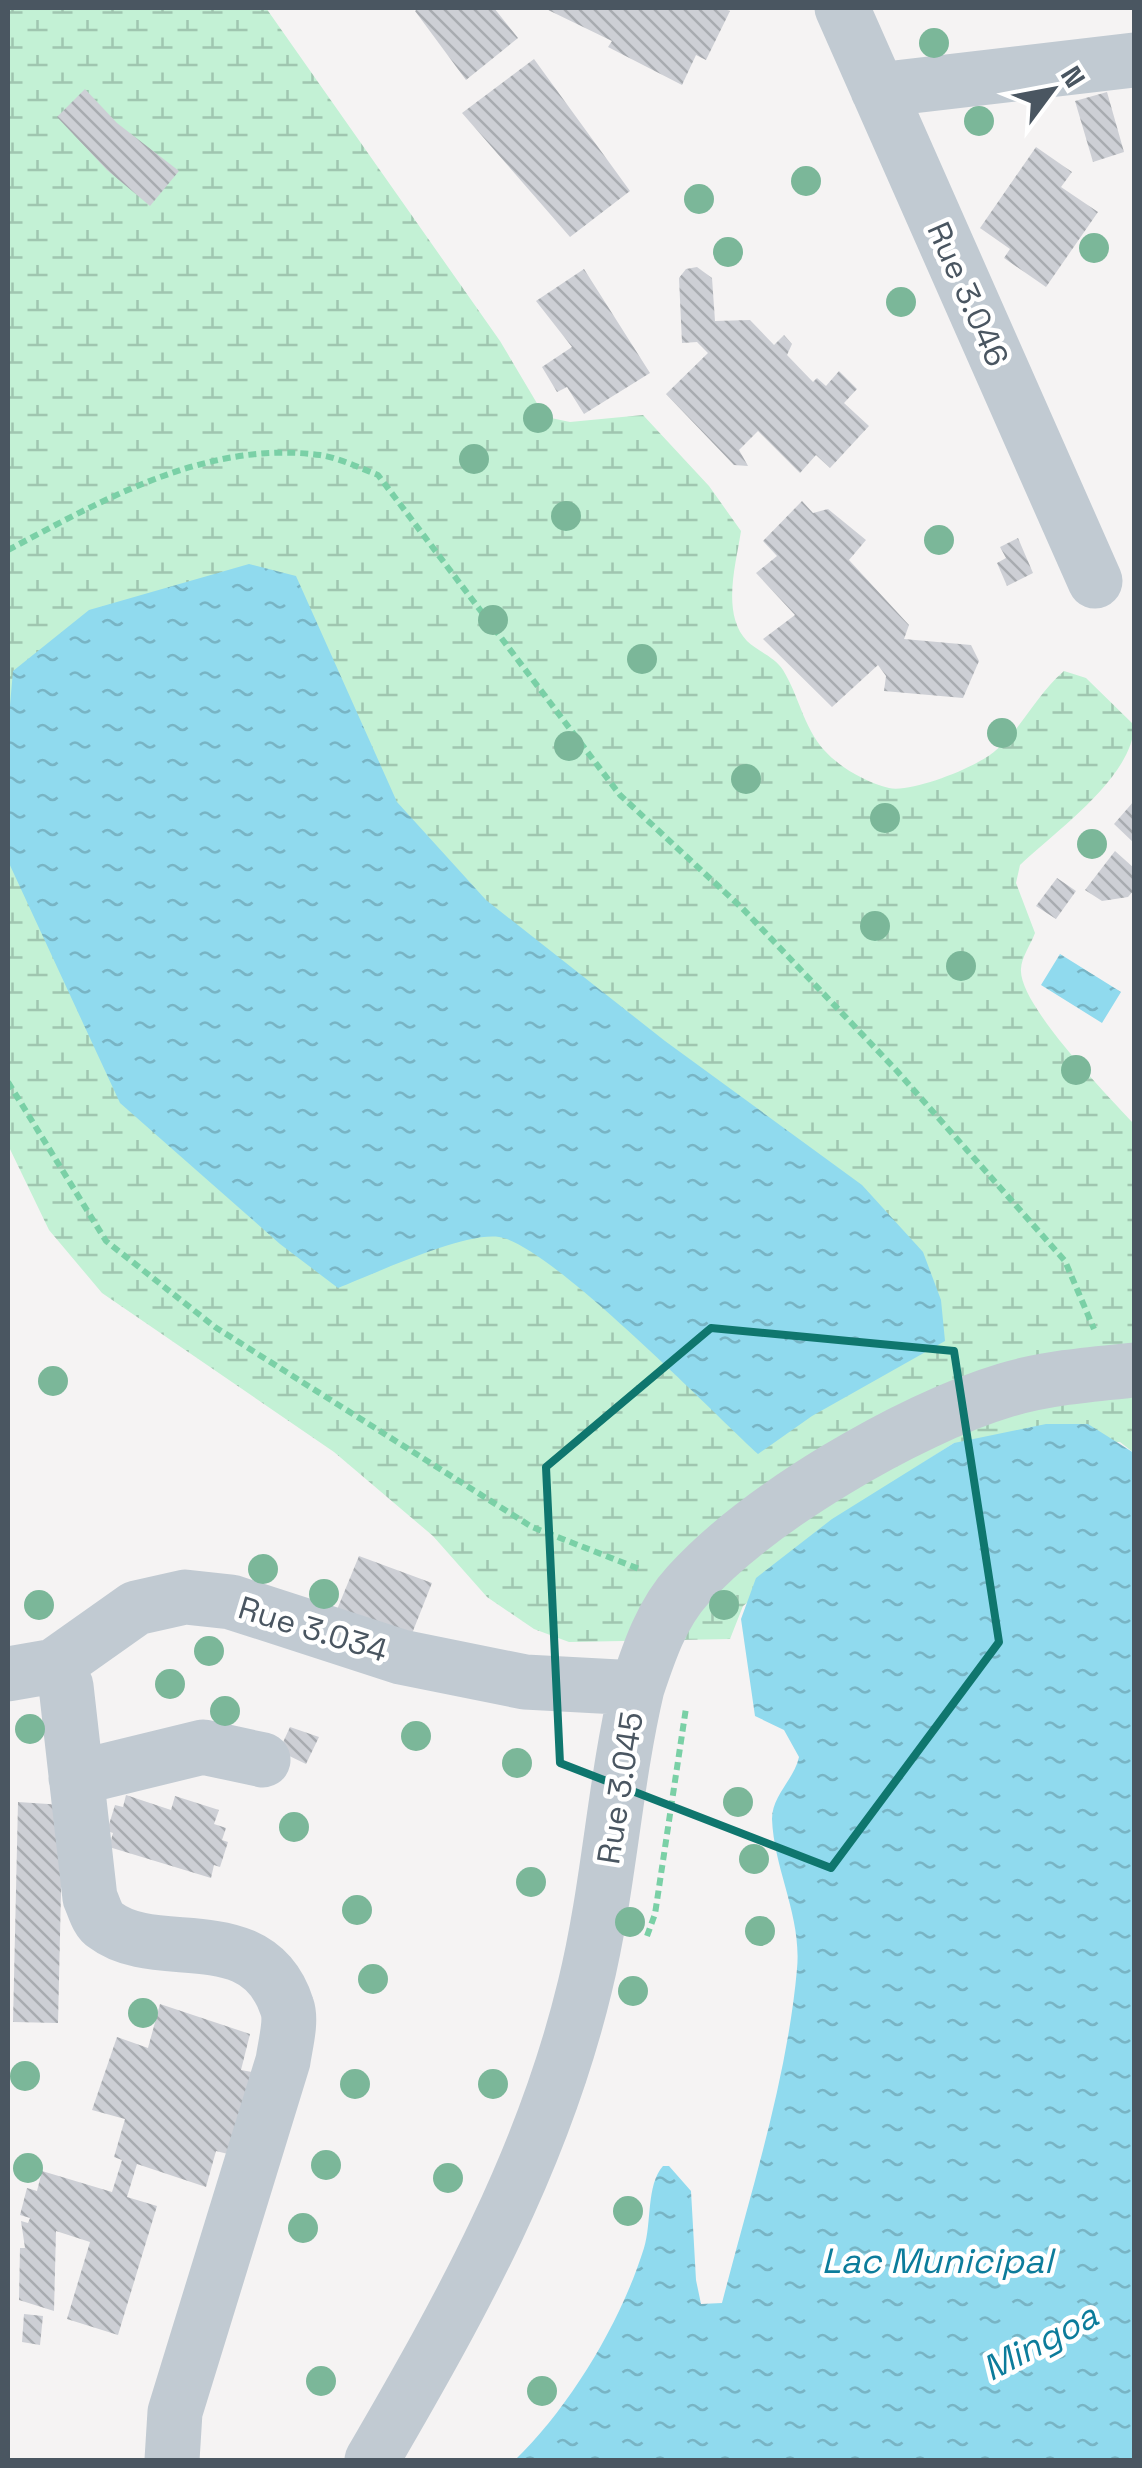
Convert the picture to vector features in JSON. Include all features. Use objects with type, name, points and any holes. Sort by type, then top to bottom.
[{"type":"street","name":"Rue 3.046","points":[[842,8],[1095,582]]},
{"type":"street","points":[[878,90],[1134,60]]},
{"type":"street","name":"Rue 3.045","points":[[372,2460],[500,2230],[558,2082],[662,1695],[649,1651],[686,1587],[754,1525],[940,1414],[1008,1389],[1123,1371]]},
{"type":"street","name":"Rue 3.034","points":[[31,1670],[136,1608],[184,1597],[230,1602],[401,1656],[525,1682],[662,1695]]},
{"type":"street","points":[[31,1670],[66,1686],[90,1898],[105,1925],[141,1938],[234,1951],[269,1972],[289,2010],[283,2061],[175,2412],[172,2460]]},
{"type":"street","points":[[76,1778],[203,1748],[264,1760]]},
{"type":"path","points":[[8,550],[120,491],[235,455],[322,455],[378,475],[620,795],[742,908],[897,1071],[1064,1261],[1123,1371]]},
{"type":"path","points":[[8,1082],[106,1241],[215,1327],[532,1527],[686,1587]]},
{"type":"path","points":[[642,1950],[656,1914],[662,1695]]},
{"type":"highlighted area","points":[[711,1328],[954,1351],[999,1642],[831,1868],[560,1763],[546,1467]]},
{"type":"green space","points":[[8,8],[266,8],[500,341],[538,405],[551,418],[570,422],[643,415],[709,486],[741,531],[732,588],[739,630],[747,641],[780,665],[817,741],[845,768],[872,782],[899,789],[960,771],[1004,743],[1064,671],[1086,678],[1134,725],[1131,744],[1107,783],[1020,865],[1016,883],[1035,933],[1021,965],[1024,985],[1067,1050],[1134,1124],[1134,1453],[1120,1442],[954,1443],[915,1468],[743,1606],[730,1639],[569,1642],[534,1629],[487,1597],[433,1536],[334,1452],[102,1293],[49,1230],[8,1145]]},
{"type":"water","points":[[249,564],[296,576],[397,802],[486,900],[665,1041],[862,1185],[923,1252],[941,1300],[945,1341],[812,1416],[758,1454],[591,1298],[523,1247],[499,1237],[464,1241],[338,1288],[280,1244],[120,1103],[8,861],[8,728],[13,671],[89,610]]},
{"type":"water","points":[[1060,954],[1121,992],[1102,1023],[1041,985]]},
{"type":"water","name":"Lac Municipal","points":[[1046,1424],[1088,1424],[1134,1453],[1134,2460],[515,2460],[555,2415],[608,2334],[644,2248],[654,2183],[663,2166],[669,2166],[691,2191],[701,2304],[722,2303],[776,2095],[797,1969],[792,1912],[772,1819],[776,1802],[799,1757],[784,1730],[755,1716],[741,1619],[756,1578],[832,1519],[954,1443]]},
{"type":"building","points":[[494,8],[518,38],[466,80],[415,11]]},
{"type":"building","points":[[544,8],[730,11],[706,60],[696,55],[682,85],[608,47],[612,41]]},
{"type":"building","points":[[534,59],[630,191],[570,237],[462,113]]},
{"type":"building","points":[[85,89],[117,123],[179,171],[150,206],[107,170],[57,117]]},
{"type":"building","points":[[1107,92],[1124,152],[1093,162],[1075,101]]},
{"type":"building","points":[[1036,147],[1072,172],[1061,187],[1098,212],[1046,287],[1004,258],[1010,249],[980,228]]},
{"type":"building","points":[[697,267],[712,278],[715,321],[750,320],[774,345],[784,335],[792,344],[787,355],[813,382],[817,378],[826,386],[839,371],[857,389],[844,403],[869,426],[830,468],[816,455],[800,473],[758,431],[739,450],[748,466],[734,465],[666,394],[708,353],[697,342],[682,343],[679,278],[686,269]]},
{"type":"building","points":[[584,269],[650,373],[584,414],[567,387],[557,392],[542,367],[572,347],[536,301]]},
{"type":"building","points":[[802,501],[813,513],[828,509],[866,540],[849,560],[909,625],[904,639],[971,645],[979,661],[963,698],[884,691],[886,676],[878,665],[832,707],[763,639],[795,615],[756,573],[777,556],[763,541]]},
{"type":"building","points":[[1018,538],[1033,573],[1007,586],[997,563],[1006,558],[1000,547]]},
{"type":"building","points":[[1134,801],[1134,843],[1114,824]]},
{"type":"building","points":[[1115,851],[1134,868],[1134,890],[1128,897],[1102,901],[1085,890]]},
{"type":"building","points":[[1057,878],[1076,891],[1056,919],[1036,906]]},
{"type":"building","points":[[359,1556],[432,1583],[411,1636],[336,1612]]},
{"type":"building","points":[[290,1727],[319,1737],[306,1764],[279,1751]]},
{"type":"building","points":[[126,1795],[171,1810],[175,1796],[219,1810],[214,1824],[226,1828],[222,1840],[228,1842],[220,1867],[214,1865],[211,1878],[109,1847],[113,1833],[107,1831],[115,1805],[123,1807]]},
{"type":"building","points":[[18,1802],[63,1805],[58,2023],[13,2022]]},
{"type":"building","points":[[160,2004],[250,2034],[241,2070],[252,2072],[228,2154],[216,2151],[206,2187],[137,2164],[127,2197],[157,2206],[118,2335],[67,2319],[90,2242],[56,2231],[54,2311],[19,2300],[20,2248],[25,2248],[21,2221],[28,2223],[30,2218],[20,2215],[27,2188],[37,2191],[42,2171],[112,2192],[122,2160],[114,2157],[125,2119],[92,2110],[117,2037],[148,2048]]},
{"type":"building","points":[[24,2314],[43,2316],[40,2345],[22,2342]]},
{"type":"water label","name":"Mingoa","points":[[1040,2342]]}]
